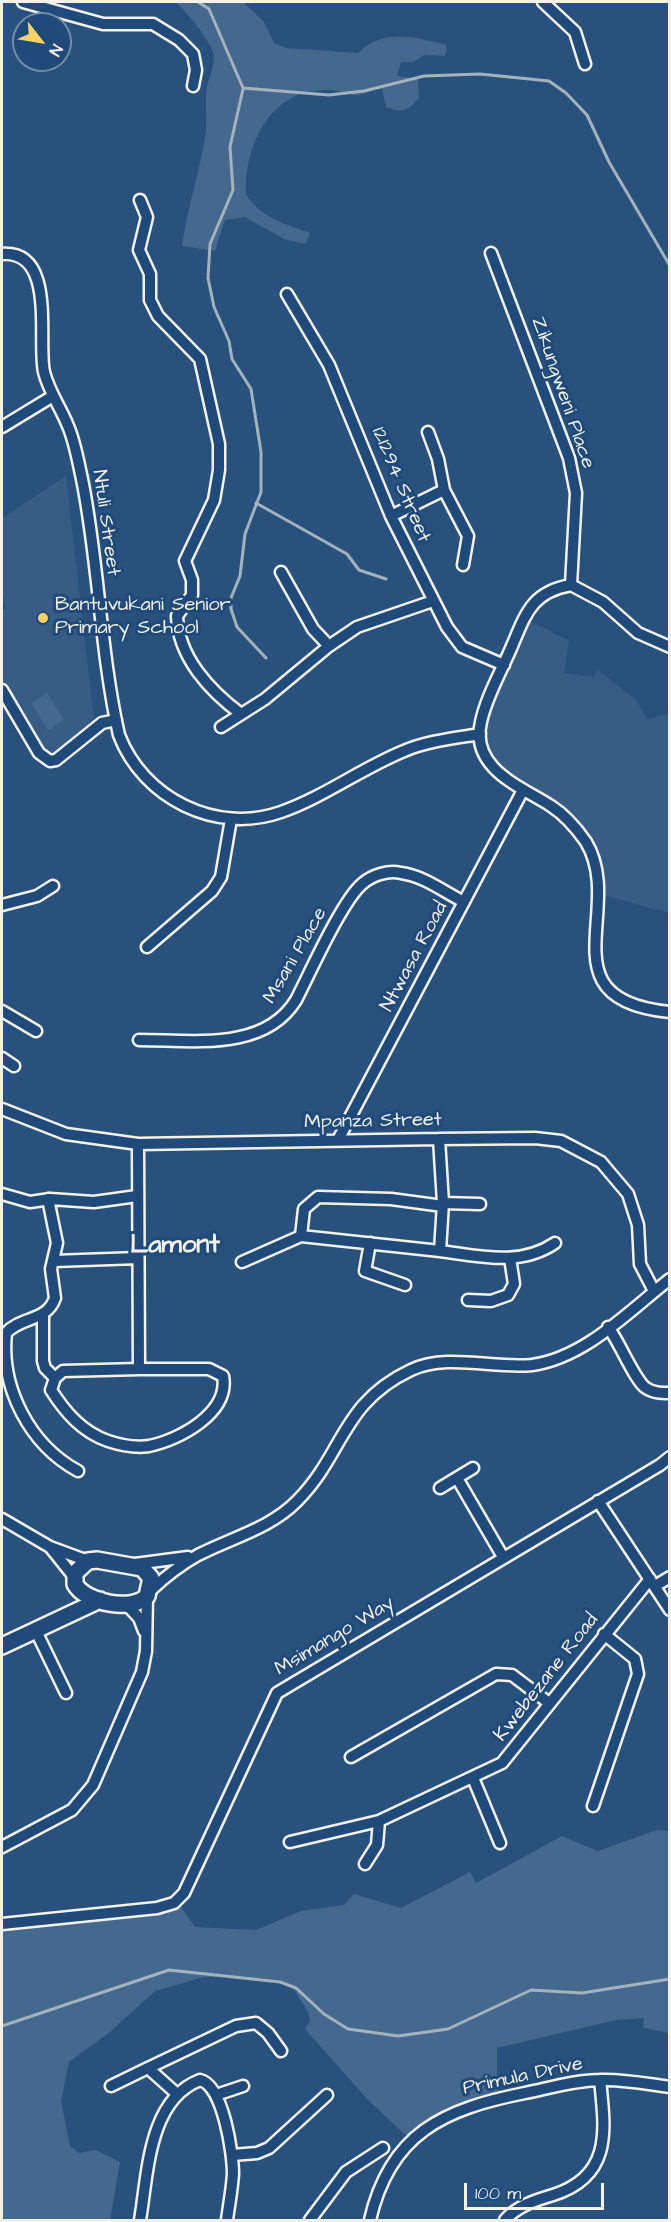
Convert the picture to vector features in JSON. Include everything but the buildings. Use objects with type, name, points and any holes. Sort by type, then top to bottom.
[{"type":"street","points":[[23,2],[103,24],[153,24],[179,40],[193,54],[196,70],[193,86]]},
{"type":"street","points":[[543,2],[575,33],[585,64]]},
{"type":"street","points":[[140,200],[147,220],[139,250],[150,274],[150,300],[158,316],[200,359],[219,444],[219,470],[214,500],[185,561],[193,589],[189,600],[177,616],[177,626],[190,659],[202,678],[218,697],[241,714]]},
{"type":"street","name":"Zikungweni Place","points":[[491,253],[569,458],[576,494],[570,585]]},
{"type":"street","name":"Ntuli Street","points":[[2,254],[12,254],[26,263],[39,280],[42,305],[42,356],[53,396],[69,427],[82,482],[116,720],[125,750],[138,770],[157,789],[186,807],[231,819],[262,817],[283,811],[406,750],[480,734]]},
{"type":"street","name":"121294 Street","points":[[287,294],[329,365],[392,516],[433,601],[455,640],[462,647],[504,664]]},
{"type":"street","points":[[2,427],[53,396]]},
{"type":"street","points":[[429,432],[438,459],[444,490],[468,536],[463,565]]},
{"type":"street","points":[[392,516],[444,490]]},
{"type":"street","points":[[281,572],[313,629],[328,646]]},
{"type":"street","points":[[669,647],[638,633],[603,602],[570,585],[555,588],[534,602],[504,664],[481,723],[480,734],[485,754],[494,769],[506,781],[552,807],[569,821],[586,843],[594,860],[599,894],[593,949],[600,977],[625,1001],[643,1008],[669,1012]]},
{"type":"street","points":[[221,727],[265,699],[328,646],[357,627],[433,601]]},
{"type":"street","points":[[2,690],[39,753],[50,760],[56,760],[102,723],[116,720]]},
{"type":"street","name":"Ntwasa Road","points":[[338,1140],[523,790]]},
{"type":"street","points":[[147,946],[212,891],[221,877],[231,819]]},
{"type":"street","name":"Msani Place","points":[[139,1040],[241,1038],[274,1024],[289,1011],[355,891],[373,877],[393,872],[403,873],[464,902]]},
{"type":"street","points":[[2,905],[37,896],[54,886]]},
{"type":"street","points":[[2,1011],[36,1031]]},
{"type":"street","points":[[2,1058],[14,1066]]},
{"type":"street","name":"Mpanza Street","points":[[2,1109],[66,1134],[138,1144],[549,1139],[574,1145],[591,1155],[610,1171],[627,1194],[638,1225],[640,1264],[654,1291]]},
{"type":"street","points":[[439,1139],[443,1205],[440,1251]]},
{"type":"street","points":[[138,1144],[139,1369]]},
{"type":"street","points":[[2,1194],[23,1201],[48,1199],[86,1202],[137,1196]]},
{"type":"street","points":[[302,1236],[304,1209],[318,1197],[391,1199],[443,1205],[480,1204]]},
{"type":"street","points":[[48,1199],[57,1243],[51,1269],[55,1298],[43,1316],[43,1361],[45,1368],[55,1378]]},
{"type":"street","points":[[242,1262],[302,1236],[510,1258],[537,1253],[555,1243]]},
{"type":"street","points":[[370,1243],[365,1271],[405,1285]]},
{"type":"street","points":[[54,1261],[138,1258]]},
{"type":"street","points":[[468,1300],[491,1301],[508,1295],[514,1284],[510,1258]]},
{"type":"street","points":[[50,1547],[82,1593],[100,1600],[125,1604],[139,1602],[176,1568],[200,1554],[257,1528],[296,1502],[308,1489],[356,1411],[368,1398],[394,1379],[421,1366],[437,1363],[540,1364],[577,1348],[608,1327],[669,1279]]},
{"type":"street","points":[[43,1316],[18,1323],[6,1334],[8,1378],[28,1425],[53,1454],[78,1471]]},
{"type":"street","points":[[608,1327],[621,1344],[642,1385],[652,1391],[669,1393]]},
{"type":"street","points":[[209,1369],[223,1376],[223,1391],[213,1408],[191,1430],[169,1440],[141,1447],[107,1441],[88,1432],[69,1415],[51,1390],[55,1378],[63,1371],[209,1369]]},
{"type":"street","name":"Msimango Way","points":[[2,1924],[133,1911],[174,1903],[184,1893],[277,1693],[660,1465],[669,1457]]},
{"type":"street","points":[[440,1488],[473,1468]]},
{"type":"street","points":[[457,1478],[503,1557]]},
{"type":"street","points":[[598,1500],[669,1610]]},
{"type":"street","points":[[2,1519],[50,1547],[88,1561],[134,1564],[171,1562],[200,1554]]},
{"type":"street","points":[[55,1620],[68,1601],[78,1569],[88,1561]]},
{"type":"street","points":[[2,1847],[72,1810],[87,1795],[139,1684],[146,1660],[149,1593],[148,1572],[134,1564]]},
{"type":"street","points":[[652,1583],[669,1578]]},
{"type":"street","name":"Kwebezane Road","points":[[290,1842],[379,1821],[495,1768],[507,1758],[604,1634],[652,1583]]},
{"type":"street","points":[[2,1646],[100,1600]]},
{"type":"street","points":[[125,1604],[139,1618],[146,1637]]},
{"type":"street","points":[[35,1629],[66,1693]]},
{"type":"street","points":[[592,1806],[638,1674],[634,1659],[604,1634]]},
{"type":"street","points":[[351,1757],[496,1674],[512,1675],[549,1702]]},
{"type":"street","points":[[473,1778],[500,1843]]},
{"type":"street","points":[[365,1864],[377,1845],[380,1835],[379,1821]]},
{"type":"street","points":[[111,2086],[242,2024],[260,2026],[281,2051]]},
{"type":"street","points":[[148,2068],[177,2094]]},
{"type":"street","points":[[140,2220],[156,2133],[177,2094],[200,2080],[207,2082],[216,2095],[232,2155],[227,2220]]},
{"type":"street","points":[[505,2220],[526,2205],[574,2186],[593,2168],[601,2151],[605,2132],[600,2080]]},
{"type":"street","name":"Primula Drive","points":[[370,2220],[377,2196],[391,2167],[411,2142],[444,2117],[477,2103],[600,2080],[669,2087]]},
{"type":"street","points":[[216,2095],[243,2086]]},
{"type":"street","points":[[232,2155],[251,2154],[269,2148],[327,2095]]},
{"type":"street","points":[[310,2220],[346,2172],[383,2148]]},
{"type":"shaded area","points":[[175,2],[243,2],[264,22],[274,43],[286,48],[358,53],[378,40],[389,37],[411,37],[446,45],[447,49],[445,56],[424,55],[413,62],[401,62],[397,76],[418,79],[419,97],[404,110],[386,107],[382,88],[360,95],[328,90],[308,92],[291,98],[276,109],[265,123],[250,157],[246,194],[251,202],[265,214],[308,232],[310,234],[305,244],[284,239],[245,217],[225,220],[215,251],[182,246],[205,138],[206,93],[214,56],[202,33]]},
{"type":"shaded area","name":"Bantuvukani Senior Primary School","points":[[66,476],[95,729],[50,760],[2,689],[2,612],[6,608],[2,594],[2,518]]},
{"type":"shaded area","points":[[524,618],[569,641],[564,673],[593,677],[598,670],[636,700],[648,720],[663,714],[669,715],[669,913],[599,894],[594,860],[569,821],[494,769],[481,734],[504,665]]},
{"type":"shaded area","points":[[47,693],[64,720],[48,730],[31,703]]},
{"type":"shaded area","points":[[657,1830],[669,1831],[669,2033],[643,2028],[644,2018],[616,2020],[497,2048],[497,2074],[501,2095],[475,2102],[412,2141],[369,2101],[305,2029],[310,2021],[308,2012],[293,1988],[280,1982],[242,1977],[204,1977],[155,1991],[110,2032],[69,2062],[61,2101],[70,2146],[79,2153],[96,2150],[120,2162],[110,2220],[2,2220],[2,1925],[177,1901],[195,1927],[256,1930],[301,1911],[344,1905],[354,1894],[401,1908],[470,1872],[476,1883],[562,1836],[598,1851]]},
{"type":"waterway","points":[[198,2],[209,9],[243,88],[329,95],[364,91],[424,76],[480,74],[549,81],[566,93],[587,115],[609,162],[670,266]]},
{"type":"waterway","points":[[243,89],[230,147],[233,190],[210,244],[208,278],[214,307],[229,341],[232,359],[251,389],[261,452],[261,492],[245,534],[240,576],[231,598],[231,609],[237,627],[266,658]]},
{"type":"waterway","points":[[256,503],[347,554],[359,570],[386,579]]},
{"type":"waterway","points":[[2,2026],[169,1970],[280,1982],[296,1988],[324,2014],[348,2029],[398,2036],[448,2029],[531,1990],[582,1993],[670,1979]]},
{"type":"place","name":"Bantuvukani Senior Primary School","points":[[43,618]]},
{"type":"district","name":"Lamont","points":[[175,1247]]}]
